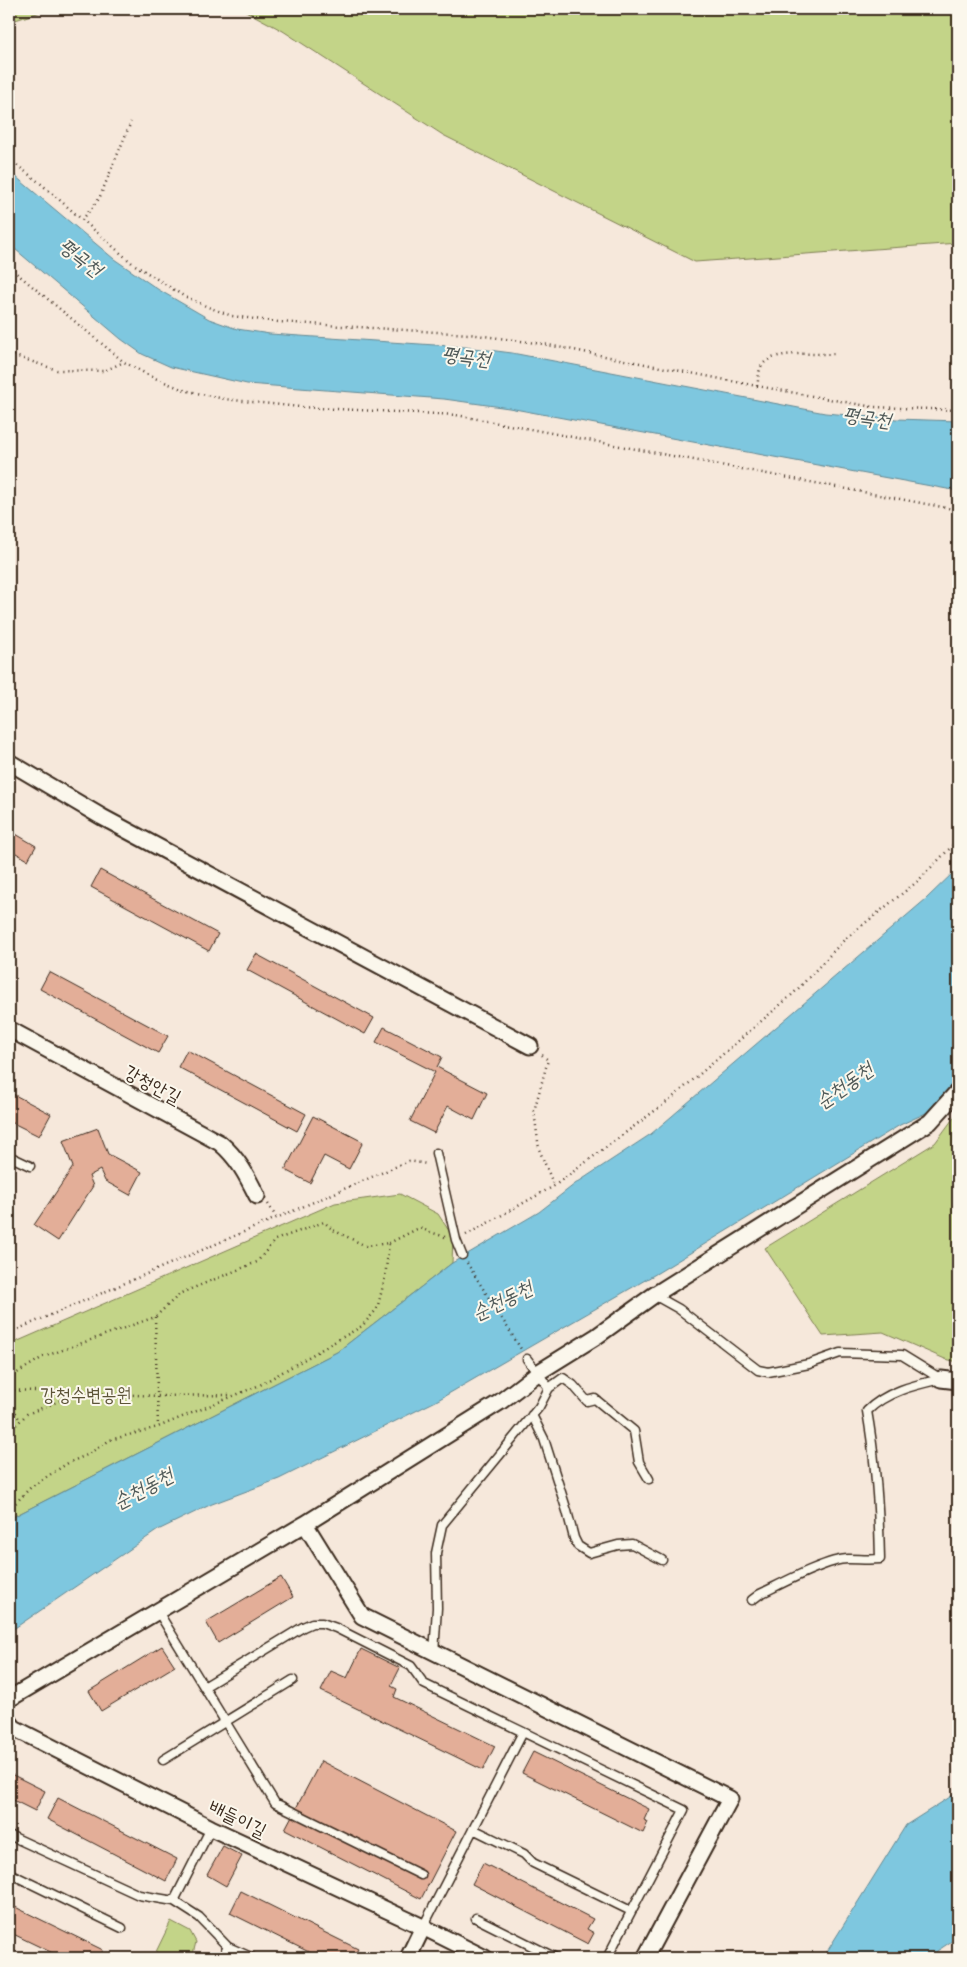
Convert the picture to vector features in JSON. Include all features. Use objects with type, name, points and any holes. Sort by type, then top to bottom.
[{"type":"street","points":[[9,762],[102,817],[530,1046]]},
{"type":"street","name":"강청안길","points":[[9,1029],[220,1143],[234,1155],[244,1169],[257,1196]]},
{"type":"street","points":[[9,1700],[157,1610],[305,1524],[500,1402],[539,1372],[598,1336],[654,1295],[930,1122],[958,1091]]},
{"type":"street","points":[[941,1379],[958,1381]]},
{"type":"street","points":[[305,1524],[362,1616],[730,1799],[645,1958]]},
{"type":"street","name":"배들이길","points":[[9,1721],[14,1728],[211,1828],[485,1958]]},
{"type":"street","points":[[408,1958],[423,1927]]},
{"type":"lane","points":[[436,1152],[456,1240],[462,1255]]},
{"type":"lane","points":[[9,1156],[30,1166]]},
{"type":"lane","points":[[654,1295],[679,1309],[758,1370],[768,1372],[809,1364],[840,1353],[902,1355],[941,1379]]},
{"type":"lane","points":[[527,1359],[550,1388]]},
{"type":"lane","points":[[434,1653],[437,1608],[436,1553],[442,1525],[539,1407],[550,1388],[563,1378],[573,1384],[587,1401],[595,1399],[634,1431],[639,1462],[648,1479]]},
{"type":"lane","points":[[752,1600],[760,1594],[831,1563],[847,1559],[880,1559],[879,1499],[867,1411],[873,1404],[893,1393],[941,1379]]},
{"type":"lane","points":[[532,1415],[544,1439],[578,1546],[590,1553],[618,1545],[632,1544],[662,1560]]},
{"type":"lane","points":[[157,1610],[275,1803],[421,1875]]},
{"type":"lane","points":[[204,1687],[303,1627],[322,1623],[336,1628],[411,1666],[424,1684],[684,1810],[607,1958]]},
{"type":"lane","points":[[163,1760],[293,1680]]},
{"type":"lane","points":[[423,1927],[523,1732]]},
{"type":"lane","points":[[174,1901],[211,1828]]},
{"type":"lane","points":[[473,1829],[524,1854],[533,1863],[631,1911]]},
{"type":"lane","points":[[9,1835],[139,1895],[174,1901],[199,1917],[228,1947],[253,1958]]},
{"type":"lane","points":[[9,1873],[122,1928]]},
{"type":"lane","points":[[476,1918],[556,1958]]},
{"type":"lane","points":[[222,1958],[228,1947]]},
{"type":"path","points":[[82,220],[99,199],[131,122]]},
{"type":"path","points":[[9,159],[40,183],[132,262],[157,280],[182,295],[232,316],[278,322],[469,334],[516,340],[873,407],[958,410]]},
{"type":"path","points":[[9,267],[124,362],[150,376],[184,390],[224,399],[309,407],[456,415],[958,510]]},
{"type":"path","points":[[9,354],[56,370],[104,371],[124,362]]},
{"type":"path","points":[[757,386],[760,369],[763,364],[774,356],[834,354]]},
{"type":"path","points":[[9,1378],[43,1357],[155,1317],[182,1294],[257,1262],[275,1240],[324,1222],[333,1230],[366,1246],[389,1243],[419,1228],[456,1240],[554,1186],[672,1098],[794,993],[844,939],[918,881],[958,840]]},
{"type":"path","points":[[530,1046],[548,1060],[534,1111],[539,1149],[554,1186]]},
{"type":"path","points":[[9,1333],[409,1161],[440,1166]]},
{"type":"path","points":[[9,1510],[31,1487],[110,1440],[158,1428],[260,1384],[362,1326],[377,1309],[385,1278],[389,1243]]},
{"type":"path","points":[[462,1255],[527,1359]]},
{"type":"path","points":[[155,1317],[158,1428]]},
{"type":"path","points":[[9,1390],[157,1396],[235,1395]]},
{"type":"path","points":[[9,1432],[27,1414],[69,1398],[94,1393]]},
{"type":"path","points":[[9,1399],[20,1421]]},
{"type":"green space","points":[[9,9],[50,9],[9,22]]},
{"type":"green space","points":[[242,9],[958,9],[958,243],[695,262],[443,135],[283,31]]},
{"type":"green space","points":[[958,1112],[958,1362],[945,1359],[883,1332],[823,1336],[765,1248],[935,1143]]},
{"type":"green space","name":"강청수변공원","points":[[400,1194],[438,1214],[453,1237],[452,1263],[337,1352],[9,1519],[9,1345],[335,1203]]},
{"type":"green space","points":[[171,1921],[190,1931],[196,1942],[192,1958],[153,1958]]},
{"type":"water","name":"평곡천","points":[[9,171],[114,259],[159,290],[209,319],[237,329],[270,334],[465,347],[512,353],[825,413],[896,419],[958,421],[958,491],[509,408],[444,399],[247,384],[171,367],[142,354],[121,339],[9,244]]},
{"type":"water","name":"순천동천","points":[[958,868],[958,1077],[926,1113],[900,1125],[659,1272],[436,1401],[279,1479],[212,1504],[158,1530],[9,1632],[9,1519],[337,1352],[452,1263],[539,1212],[575,1184],[651,1134],[926,899]]},
{"type":"water","points":[[958,1792],[958,1937],[937,1951],[933,1958],[823,1958],[906,1825]]},
{"type":"building","points":[[9,830],[36,846],[28,860],[9,849]]},
{"type":"building","points":[[100,870],[218,934],[209,951],[91,887]]},
{"type":"building","points":[[256,954],[374,1018],[365,1034],[247,970]]},
{"type":"building","points":[[49,972],[168,1036],[158,1053],[40,989]]},
{"type":"building","points":[[384,1027],[442,1057],[437,1067],[487,1093],[474,1120],[448,1106],[434,1133],[410,1121],[435,1072],[376,1042]]},
{"type":"building","points":[[187,1050],[306,1114],[297,1131],[178,1067]]},
{"type":"building","points":[[9,1092],[51,1114],[39,1136],[9,1121]]},
{"type":"building","points":[[313,1116],[363,1142],[349,1169],[324,1156],[310,1183],[285,1170]]},
{"type":"building","points":[[98,1128],[108,1154],[142,1172],[130,1195],[105,1181],[100,1170],[89,1176],[93,1186],[58,1241],[34,1225],[73,1167],[63,1141]]},
{"type":"building","points":[[281,1577],[293,1597],[218,1643],[206,1622]]},
{"type":"building","points":[[162,1646],[175,1666],[101,1711],[89,1691]]},
{"type":"building","points":[[361,1649],[400,1668],[391,1686],[397,1689],[394,1697],[495,1746],[483,1770],[321,1691],[331,1671],[347,1678]]},
{"type":"building","points":[[533,1752],[649,1809],[644,1820],[648,1822],[643,1833],[522,1773]]},
{"type":"building","points":[[321,1761],[456,1831],[421,1899],[285,1829]]},
{"type":"building","points":[[9,1773],[45,1791],[35,1811],[9,1798]]},
{"type":"building","points":[[58,1798],[177,1859],[166,1881],[47,1819]]},
{"type":"building","points":[[223,1846],[242,1856],[226,1886],[207,1875]]},
{"type":"building","points":[[483,1863],[593,1919],[587,1929],[594,1933],[588,1944],[472,1884]]},
{"type":"building","points":[[241,1891],[358,1949],[353,1958],[321,1958],[230,1913]]},
{"type":"building","points":[[9,1904],[103,1950],[99,1958],[63,1958],[9,1932]]}]
